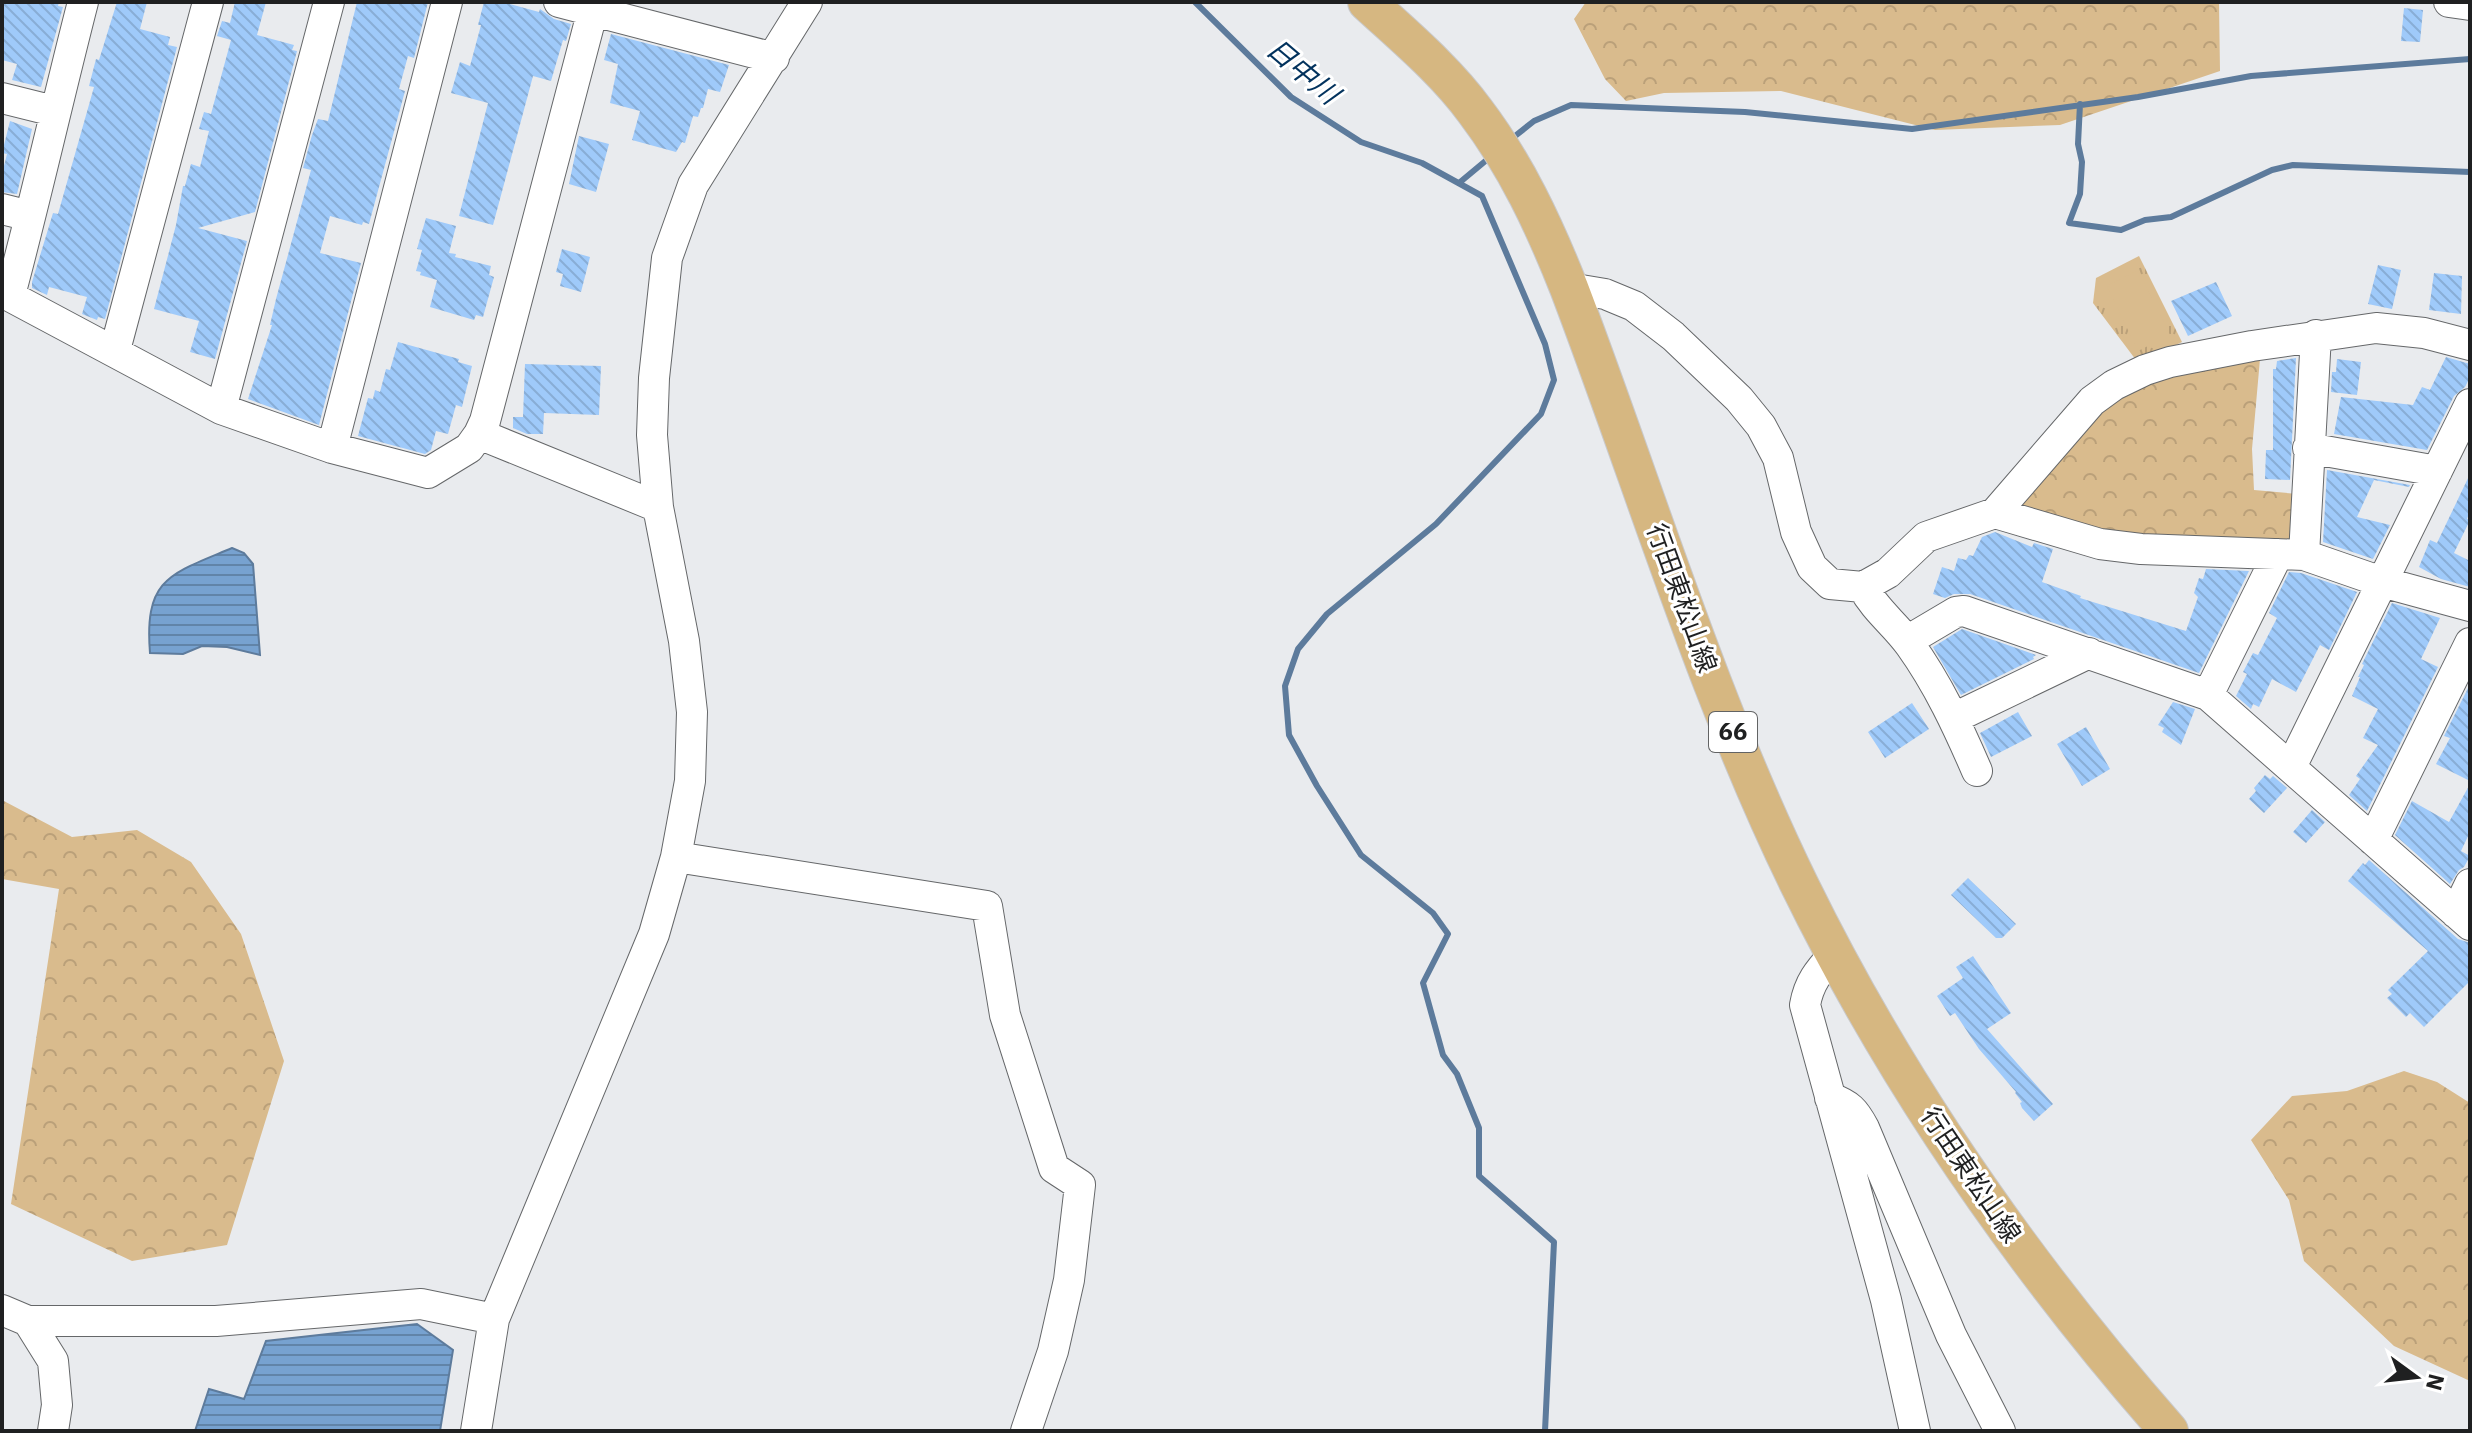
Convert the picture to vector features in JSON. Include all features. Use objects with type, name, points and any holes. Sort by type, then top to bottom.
[{"type":"main road","name":"行田東松山線","points":[[1367,2],[1433,64],[1474,108],[1525,188],[1569,288],[1694,634],[1745,762],[1798,883],[1834,954],[1898,1066],[2028,1260],[2169,1431]]},
{"type":"street","points":[[83,2],[54,111],[48,151],[16,212],[6,293],[221,409],[332,448],[428,473],[469,448],[479,434],[594,6]]},
{"type":"street","points":[[115,350],[208,2]]},
{"type":"street","points":[[221,409],[329,2]]},
{"type":"street","points":[[332,448],[447,2]]},
{"type":"street","points":[[559,2],[594,6],[774,58]]},
{"type":"street","points":[[476,1431],[494,1319],[654,934],[676,857],[690,781],[692,712],[684,641],[658,507],[652,435],[661,300],[667,258],[693,185],[807,2]]},
{"type":"street","points":[[2,98],[54,111]]},
{"type":"street","points":[[1569,288],[1605,294],[1634,306],[1673,336],[1739,399],[1761,426],[1778,458],[1796,532],[1812,567],[1830,584],[1863,587],[1888,573],[1926,537],[1995,513],[2092,401],[2114,385],[2145,370],[2170,362],[2316,335],[2376,328],[2424,333],[2470,345]]},
{"type":"street","points":[[2208,695],[2291,554],[2308,448],[2316,335]]},
{"type":"street","points":[[2291,767],[2470,404]]},
{"type":"street","points":[[479,434],[658,507]]},
{"type":"street","points":[[2308,448],[2437,471]]},
{"type":"street","points":[[1995,513],[2100,544],[2141,549],[2291,554],[2470,606]]},
{"type":"street","points":[[1863,587],[1872,605],[1907,641],[1933,679],[1977,771]]},
{"type":"street","points":[[1907,641],[1956,612],[1964,611],[2208,695],[2463,919],[2470,884]]},
{"type":"street","points":[[2373,840],[2470,643]]},
{"type":"street","points":[[1954,718],[2089,653]]},
{"type":"street","points":[[676,857],[987,906],[1005,1015],[1054,1168],[1080,1185],[1069,1280],[1056,1337],[1026,1431]]},
{"type":"street","points":[[1834,954],[1814,976],[1805,1005],[1886,1300],[1915,1431]]},
{"type":"street","points":[[1830,1098],[1844,1102],[1854,1110],[1864,1128],[1951,1335],[2000,1431]]},
{"type":"street","points":[[15,1316],[216,1321],[421,1304],[494,1319]]},
{"type":"street","points":[[15,1316],[53,1361],[57,1405],[53,1431]]},
{"type":"green space","points":[[1586,2],[2219,2],[2220,71],[2060,125],[1935,130],[1781,91],[1664,93],[1626,101],[1605,79],[1574,19]]},
{"type":"green space","points":[[2139,256],[2182,342],[2139,364],[2093,303],[2096,278]]},
{"type":"green space","points":[[2138,270],[2170,335],[2138,351],[2107,286]]},
{"type":"green space","points":[[2260,359],[2252,449],[2254,490],[2298,494],[2292,543],[2109,537],[2016,508],[2023,493],[2112,401],[2165,372]]},
{"type":"green space","points":[[2,800],[72,837],[137,830],[191,862],[241,934],[284,1061],[227,1245],[132,1261],[11,1204],[59,889],[2,879]]},
{"type":"green space","points":[[2404,1071],[2437,1082],[2470,1103],[2470,1381],[2394,1346],[2304,1261],[2289,1200],[2251,1140],[2292,1096],[2347,1091]]},
{"type":"water","points":[[232,548],[244,553],[253,564],[260,655],[227,647],[202,646],[183,654],[150,653],[152,609],[157,594],[166,582],[192,565]]},
{"type":"water","points":[[417,1324],[453,1350],[440,1431],[195,1431],[209,1389],[244,1399],[266,1341]]},
{"type":"building","points":[[2,2],[59,2],[58,6],[63,7],[41,87],[12,80],[17,64],[2,60]]},
{"type":"building","points":[[117,2],[147,2],[140,29],[170,37],[168,45],[177,47],[105,319],[98,317],[97,320],[82,314],[87,297],[49,287],[47,295],[32,288],[32,282],[53,213],[58,214],[94,87],[89,86],[96,59],[99,60]]},
{"type":"building","points":[[235,2],[266,2],[257,35],[294,45],[292,50],[297,51],[255,212],[198,228],[247,241],[215,359],[190,352],[199,321],[154,309],[183,186],[191,164],[200,167],[209,131],[199,129],[204,112],[211,114],[231,40],[217,36],[222,21],[230,23]]},
{"type":"building","points":[[357,2],[428,2],[414,58],[408,56],[399,89],[405,91],[369,224],[330,216],[320,253],[361,263],[319,425],[248,399],[272,325],[276,299],[311,170],[303,168],[312,135],[318,119],[328,121]]},
{"type":"building","points":[[484,2],[502,2],[539,12],[540,9],[554,19],[571,24],[551,81],[533,76],[493,225],[459,216],[488,103],[451,93],[460,62],[470,66]]},
{"type":"building","points":[[2404,8],[2423,10],[2420,42],[2401,41]]},
{"type":"building","points":[[611,34],[729,65],[720,92],[708,89],[703,108],[698,117],[693,116],[685,143],[682,142],[676,152],[632,140],[640,111],[610,103],[618,64],[604,60]]},
{"type":"building","points":[[10,121],[32,129],[17,194],[2,192],[7,154],[2,153]]},
{"type":"building","points":[[579,136],[609,144],[596,192],[569,184]]},
{"type":"building","points":[[426,218],[456,226],[449,253],[491,266],[489,275],[494,277],[483,317],[476,315],[474,320],[430,307],[437,280],[416,271],[422,250],[417,249]]},
{"type":"building","points":[[562,249],[590,257],[581,292],[560,286],[563,274],[556,272]]},
{"type":"building","points":[[2378,265],[2401,270],[2392,309],[2368,304]]},
{"type":"building","points":[[2434,273],[2462,276],[2461,314],[2429,310]]},
{"type":"building","points":[[2216,282],[2232,316],[2188,336],[2171,301]]},
{"type":"building","points":[[398,342],[459,359],[458,362],[472,366],[462,407],[456,405],[448,434],[436,431],[431,450],[425,454],[358,436],[368,398],[373,399],[375,390],[380,392]]},
{"type":"building","points":[[2446,357],[2470,364],[2470,377],[2465,387],[2454,396],[2427,450],[2334,434],[2341,397],[2413,405],[2422,387],[2430,390]]},
{"type":"building","points":[[2296,358],[2290,480],[2265,479],[2266,450],[2273,450],[2273,369],[2276,369],[2277,361]]},
{"type":"building","points":[[2337,359],[2361,362],[2357,395],[2331,392],[2332,372],[2336,372]]},
{"type":"building","points":[[525,364],[601,366],[599,415],[544,413],[543,434],[527,434],[513,428],[513,417],[523,417]]},
{"type":"building","points":[[2327,470],[2410,485],[2374,480],[2357,517],[2390,525],[2373,559],[2323,542]]},
{"type":"building","points":[[2470,474],[2470,511],[2467,519],[2470,520],[2454,553],[2470,561],[2470,587],[2441,579],[2419,567],[2430,540],[2437,543]]},
{"type":"building","points":[[1995,532],[2032,547],[2034,543],[2053,549],[2042,582],[2080,598],[2186,631],[2198,597],[2194,593],[2206,569],[2249,571],[2199,673],[1970,594],[1954,594],[1945,598],[1933,594],[1942,567],[1954,571],[1958,558],[1966,560],[1969,555],[1973,556],[1982,537]]},
{"type":"building","points":[[2289,572],[2301,573],[2357,592],[2329,650],[2320,645],[2296,692],[2272,679],[2259,707],[2253,704],[2251,709],[2236,696],[2247,674],[2243,672],[2253,653],[2258,655],[2277,618],[2269,613]]},
{"type":"building","points":[[2392,603],[2440,618],[2421,659],[2438,667],[2367,811],[2349,795],[2360,779],[2356,776],[2378,745],[2363,738],[2378,709],[2352,696],[2362,664]]},
{"type":"building","points":[[1962,629],[2036,655],[2034,659],[1961,695],[1933,647]]},
{"type":"building","points":[[2470,684],[2470,781],[2436,764],[2450,738],[2444,736]]},
{"type":"building","points":[[2173,702],[2195,709],[2181,745],[2162,732],[2164,728],[2158,725]]},
{"type":"building","points":[[1912,703],[1929,729],[1885,758],[1868,732]]},
{"type":"building","points":[[2018,712],[2032,736],[1991,757],[1980,733]]},
{"type":"building","points":[[2086,727],[2110,769],[2082,786],[2057,744]]},
{"type":"building","points":[[2265,775],[2270,779],[2273,776],[2287,788],[2264,813],[2249,799]]},
{"type":"building","points":[[2470,784],[2470,832],[2461,851],[2470,856],[2450,884],[2395,835],[2412,801],[2449,822]]},
{"type":"building","points":[[2312,810],[2325,822],[2306,843],[2293,832]]},
{"type":"building","points":[[2369,860],[2458,939],[2470,943],[2470,981],[2424,1027],[2410,1013],[2406,1017],[2387,998],[2392,994],[2388,990],[2428,951],[2348,881]]},
{"type":"building","points":[[1968,878],[2016,924],[2002,938],[1996,938],[1951,895]]},
{"type":"building","points":[[1973,956],[2011,1013],[1987,1029],[2053,1104],[2034,1121],[2022,1108],[2016,1092],[1979,1049],[1955,1013],[1950,1016],[1937,996],[1963,978],[1956,967]]},
{"type":"waterway","name":"日中川","points":[[1195,2],[1291,97],[1361,142],[1422,163],[1482,196],[1545,344],[1554,380],[1541,414],[1436,524],[1327,614],[1298,649],[1285,686],[1289,735],[1361,855],[1433,913],[1448,934],[1423,983],[1443,1055],[1457,1074],[1479,1128],[1479,1176],[1554,1242],[1545,1431]]},
{"type":"waterway","points":[[1510,140],[1534,121],[1571,105],[1745,112],[1912,129],[2138,97],[2251,76],[2470,59]]},
{"type":"waterway","points":[[2080,104],[2080,194],[2069,223],[2121,230],[2145,220],[2171,217],[2272,170],[2293,165],[2470,172]]},
{"type":"waterway","points":[[1459,183],[1489,158]]}]
